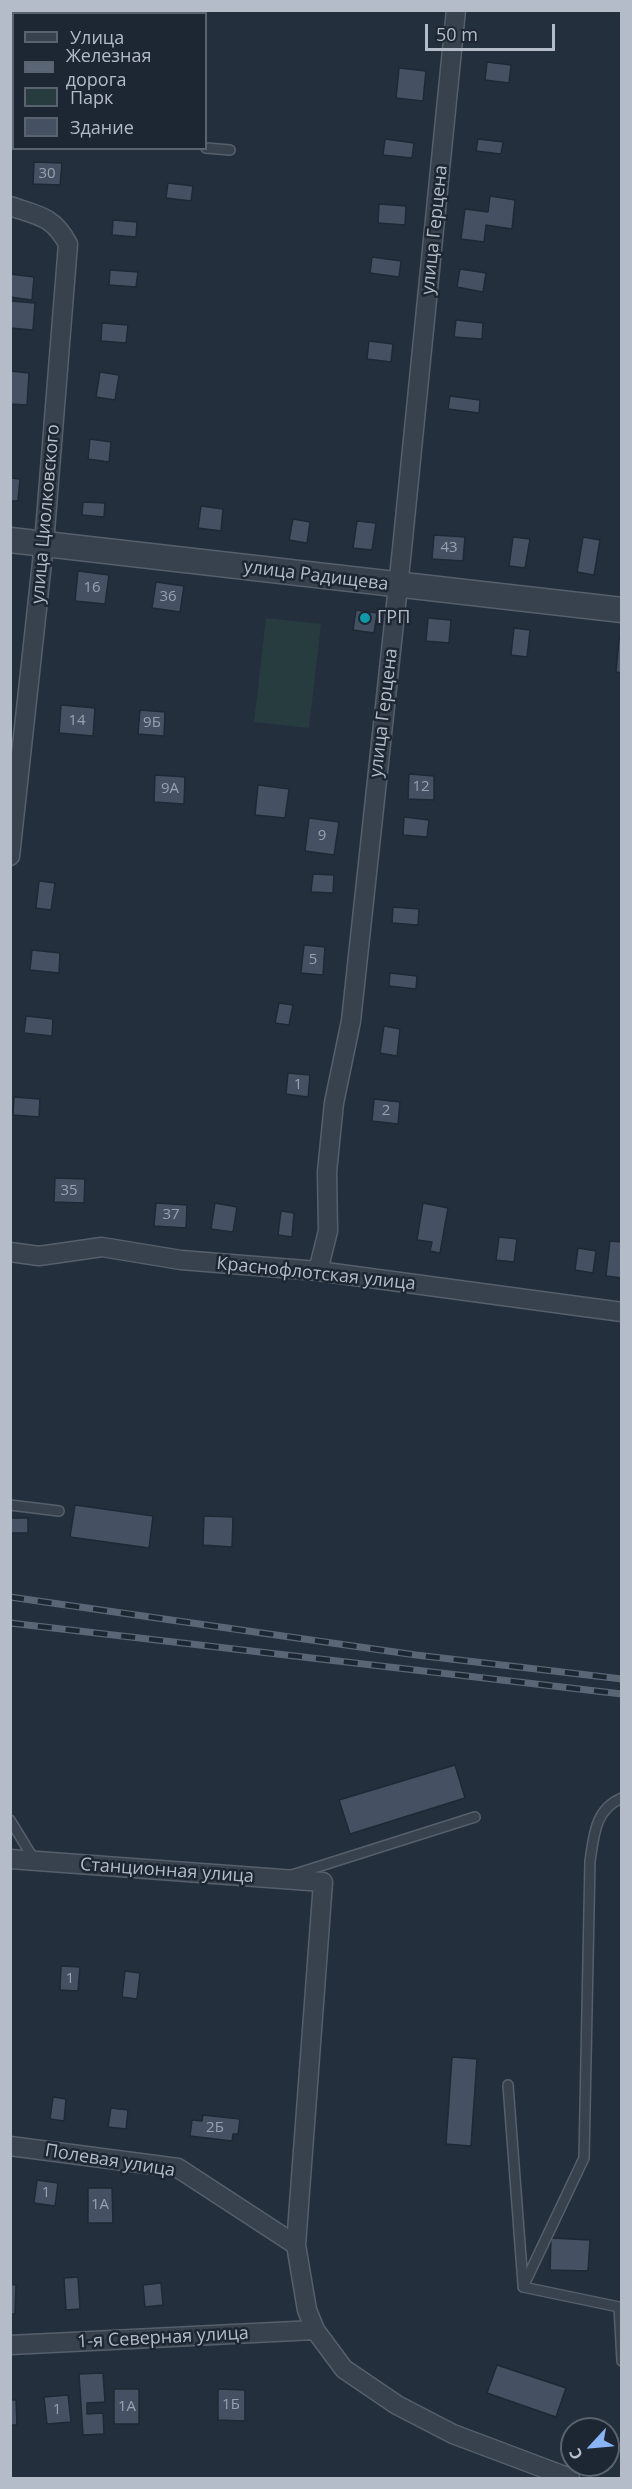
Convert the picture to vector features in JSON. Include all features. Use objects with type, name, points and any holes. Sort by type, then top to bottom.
[{"type":"street","name":"улица Герцена","points":[[318,1271],[328,1231],[327,1172],[334,1103],[351,1021],[398,586],[456,10]]},
{"type":"street","name":"улица Циолковского","points":[[10,206],[50,220],[60,229],[68,244],[44,544],[10,856]]},
{"type":"street","name":"улица Радищева","points":[[10,540],[621,610]]},
{"type":"street","name":"Краснофлотская улица","points":[[10,1252],[39,1256],[102,1247],[181,1260],[318,1271],[621,1312]]},
{"type":"street","name":"Станционная улица","points":[[10,1859],[323,1882],[296,2246]]},
{"type":"street","name":"Полевая улица","points":[[10,2146],[178,2168],[296,2246]]},
{"type":"street","points":[[296,2246],[307,2310],[315,2330],[344,2369],[397,2405],[453,2434],[570,2478]]},
{"type":"street","name":"1-я Северная улица","points":[[10,2345],[315,2330]]},
{"type":"lane","points":[[207,148],[230,150]]},
{"type":"lane","points":[[10,1505],[59,1511]]},
{"type":"lane","points":[[523,2287],[584,2158],[590,1861],[595,1825],[608,1806],[621,1798]]},
{"type":"lane","points":[[281,1879],[352,1854],[475,1817]]},
{"type":"lane","points":[[10,1820],[35,1861]]},
{"type":"lane","points":[[508,2085],[523,2287]]},
{"type":"lane","points":[[523,2287],[619,2307],[621,2361]]},
{"type":"green space","points":[[266,618],[321,624],[309,728],[254,722]]},
{"type":"building","points":[[487,62],[511,65],[509,83],[485,80]]},
{"type":"building","points":[[399,68],[426,71],[423,101],[396,98]]},
{"type":"building","points":[[385,139],[414,143],[412,158],[383,155]]},
{"type":"building","points":[[478,139],[503,142],[501,154],[476,151]]},
{"type":"building","points":[[34,162],[62,163],[60,185],[33,184]]},
{"type":"building","points":[[168,183],[193,186],[191,201],[166,198]]},
{"type":"building","points":[[490,196],[515,200],[512,229],[486,225],[484,242],[461,239],[465,209],[488,212]]},
{"type":"building","points":[[379,204],[406,206],[405,225],[378,223]]},
{"type":"building","points":[[113,220],[137,222],[136,237],[112,235]]},
{"type":"building","points":[[372,257],[401,261],[399,277],[370,273]]},
{"type":"building","points":[[460,269],[486,273],[483,292],[457,287]]},
{"type":"building","points":[[110,270],[138,272],[136,287],[109,285]]},
{"type":"building","points":[[10,274],[34,277],[32,300],[10,297]]},
{"type":"building","points":[[10,301],[35,303],[33,330],[10,328]]},
{"type":"building","points":[[456,320],[483,323],[482,339],[454,337]]},
{"type":"building","points":[[102,323],[128,325],[126,343],[101,341]]},
{"type":"building","points":[[369,341],[393,344],[391,362],[367,359]]},
{"type":"building","points":[[10,371],[29,373],[27,405],[10,404]]},
{"type":"building","points":[[100,372],[119,375],[115,400],[96,397]]},
{"type":"building","points":[[450,396],[480,400],[479,413],[448,409]]},
{"type":"building","points":[[90,439],[111,442],[109,462],[88,459]]},
{"type":"building","points":[[10,478],[20,479],[18,501],[10,501]]},
{"type":"building","points":[[83,502],[105,503],[104,517],[82,515]]},
{"type":"building","points":[[201,506],[223,509],[221,531],[198,528]]},
{"type":"building","points":[[293,519],[310,522],[307,543],[289,540]]},
{"type":"building","points":[[357,521],[376,523],[372,550],[353,548]]},
{"type":"building","points":[[434,535],[465,537],[463,561],[432,559]]},
{"type":"building","points":[[513,537],[530,539],[525,568],[509,566]]},
{"type":"building","points":[[583,537],[600,540],[594,575],[577,572]]},
{"type":"building","points":[[78,571],[109,575],[105,604],[75,601]]},
{"type":"building","points":[[156,582],[184,586],[180,612],[152,608]]},
{"type":"building","name":"ГРП","points":[[356,610],[377,613],[374,633],[353,630]]},
{"type":"building","points":[[428,618],[451,620],[449,643],[426,641]]},
{"type":"building","points":[[514,628],[530,630],[527,657],[511,655]]},
{"type":"building","points":[[619,639],[622,639],[622,673],[616,672]]},
{"type":"building","points":[[61,705],[95,708],[93,736],[59,733]]},
{"type":"building","points":[[140,710],[165,712],[164,736],[138,734]]},
{"type":"building","points":[[409,774],[434,776],[434,800],[408,799]]},
{"type":"building","points":[[155,775],[185,777],[184,804],[154,802]]},
{"type":"building","points":[[258,785],[289,789],[285,818],[255,815]]},
{"type":"building","points":[[404,817],[429,820],[427,837],[403,835]]},
{"type":"building","points":[[309,818],[339,822],[334,855],[305,851]]},
{"type":"building","points":[[313,874],[334,875],[333,893],[311,892]]},
{"type":"building","points":[[39,881],[55,883],[51,910],[36,908]]},
{"type":"building","points":[[393,907],[419,909],[418,925],[392,923]]},
{"type":"building","points":[[304,945],[325,947],[323,975],[301,973]]},
{"type":"building","points":[[32,950],[60,953],[59,973],[30,970]]},
{"type":"building","points":[[390,973],[417,976],[416,989],[389,986]]},
{"type":"building","points":[[279,1003],[293,1005],[289,1025],[275,1023]]},
{"type":"building","points":[[26,1016],[53,1019],[52,1036],[24,1033]]},
{"type":"building","points":[[384,1026],[400,1029],[397,1056],[380,1053]]},
{"type":"building","points":[[288,1073],[310,1075],[308,1097],[286,1094]]},
{"type":"building","points":[[14,1097],[40,1099],[39,1117],[13,1115]]},
{"type":"building","points":[[374,1099],[400,1102],[398,1124],[372,1121]]},
{"type":"building","points":[[55,1178],[85,1179],[84,1203],[54,1202]]},
{"type":"building","points":[[156,1203],[187,1205],[186,1228],[154,1226]]},
{"type":"building","points":[[215,1203],[237,1207],[233,1232],[211,1229]]},
{"type":"building","points":[[423,1203],[448,1208],[440,1253],[430,1251],[432,1242],[417,1240]]},
{"type":"building","points":[[281,1211],[294,1213],[292,1237],[278,1235]]},
{"type":"building","points":[[499,1237],[517,1239],[514,1262],[496,1260]]},
{"type":"building","points":[[610,1241],[622,1242],[622,1278],[606,1276]]},
{"type":"building","points":[[578,1248],[596,1251],[593,1273],[575,1270]]},
{"type":"building","points":[[75,1505],[153,1516],[149,1548],[70,1537]]},
{"type":"building","points":[[204,1516],[233,1517],[232,1547],[203,1545]]},
{"type":"building","points":[[10,1518],[28,1518],[28,1533],[10,1533]]},
{"type":"building","points":[[455,1765],[465,1798],[350,1834],[339,1800]]},
{"type":"building","points":[[61,1966],[80,1967],[78,1991],[60,1990]]},
{"type":"building","points":[[125,1971],[140,1973],[137,1999],[122,1997]]},
{"type":"building","points":[[452,2057],[477,2059],[471,2146],[446,2144]]},
{"type":"building","points":[[53,2097],[66,2099],[64,2121],[50,2119]]},
{"type":"building","points":[[111,2108],[128,2110],[126,2129],[108,2127]]},
{"type":"building","points":[[203,2115],[240,2119],[238,2134],[233,2134],[232,2141],[190,2136],[192,2120],[202,2121]]},
{"type":"building","points":[[37,2180],[58,2183],[55,2206],[34,2203]]},
{"type":"building","points":[[88,2188],[112,2188],[113,2223],[88,2223]]},
{"type":"building","points":[[551,2238],[590,2240],[588,2271],[550,2270]]},
{"type":"building","points":[[78,2277],[80,2309],[66,2310],[64,2278]]},
{"type":"building","points":[[161,2283],[163,2305],[145,2307],[143,2285]]},
{"type":"building","points":[[10,2284],[16,2285],[15,2314],[10,2314]]},
{"type":"building","points":[[497,2365],[566,2388],[556,2417],[487,2393]]},
{"type":"building","points":[[103,2373],[105,2402],[87,2403],[87,2414],[103,2413],[104,2434],[83,2435],[79,2374]]},
{"type":"building","points":[[114,2389],[139,2389],[139,2424],[114,2424]]},
{"type":"building","points":[[218,2389],[245,2390],[245,2421],[218,2420]]},
{"type":"building","points":[[68,2395],[71,2422],[47,2424],[44,2397]]},
{"type":"building","points":[[10,2400],[16,2400],[17,2425],[10,2425]]},
{"type":"railway","points":[[10,1597],[416,1655],[622,1679]]},
{"type":"railway","points":[[10,1623],[622,1694]]},
{"type":"place","name":"ГРП","points":[[365,618]]}]
